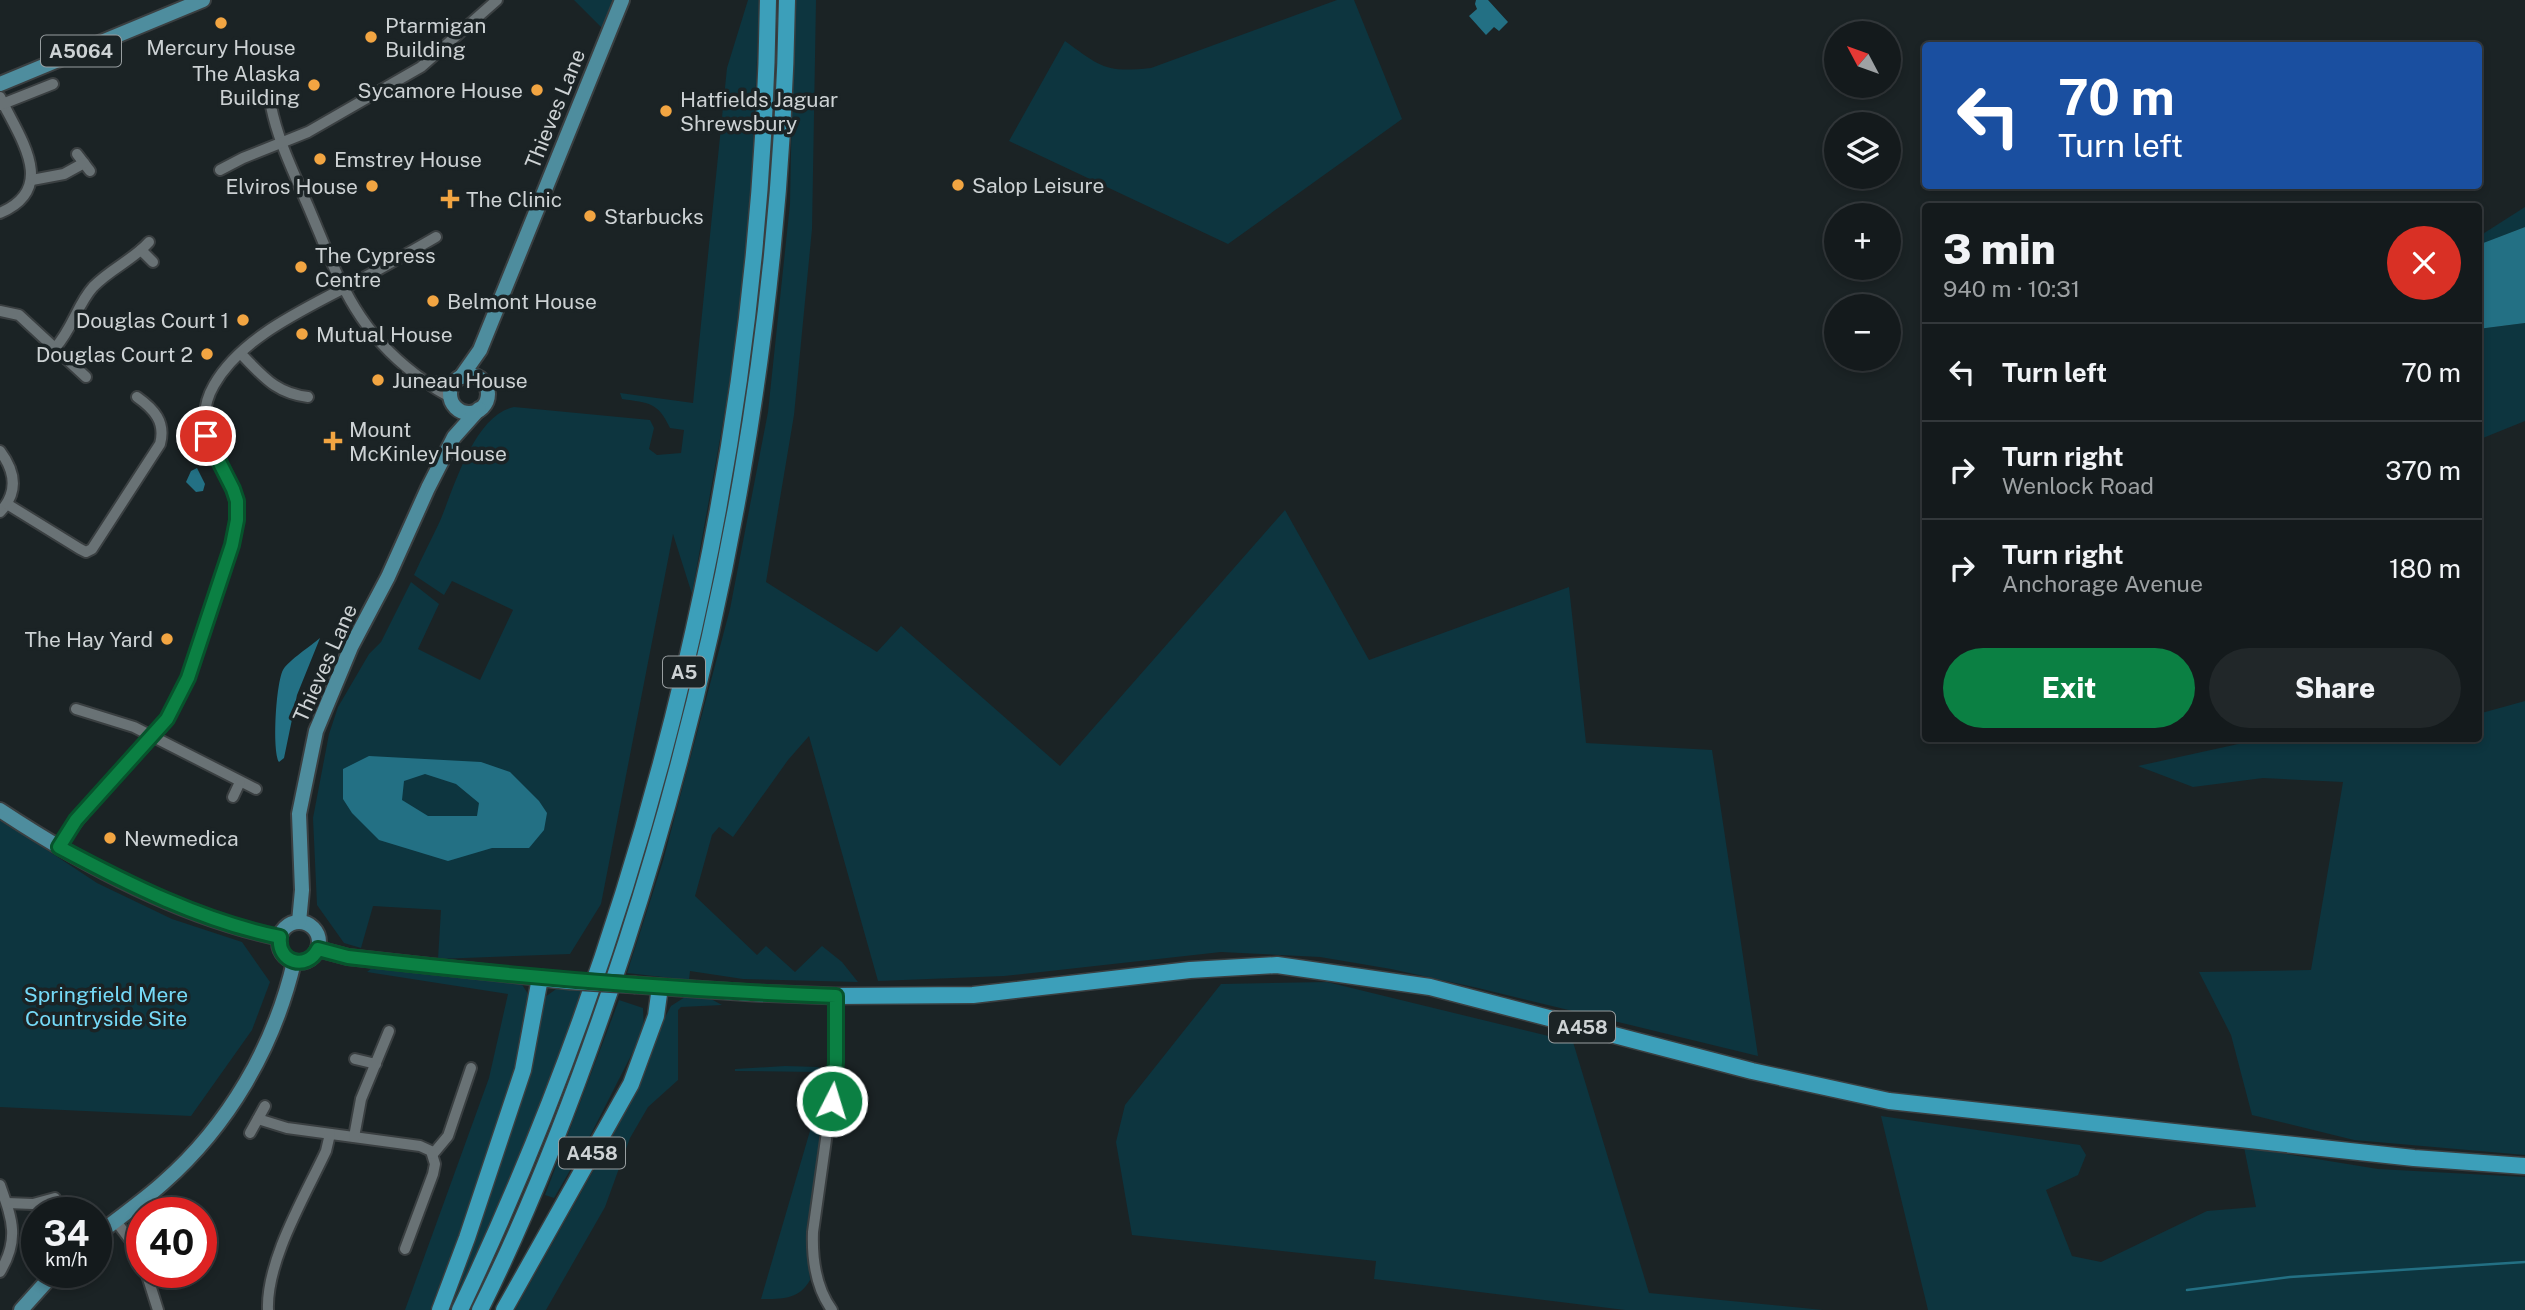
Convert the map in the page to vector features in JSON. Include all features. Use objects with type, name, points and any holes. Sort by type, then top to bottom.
[{"type":"highway","name":"A5","points":[[460,1310],[529,1157],[602,965],[658,775],[687,662],[729,450],[746,316],[759,184],[768,0]]},
{"type":"highway","name":"A5","points":[[480,1310],[556,1139],[610,994],[673,793],[722,586],[745,454],[765,312],[778,179],[787,0]]},
{"type":"highway","name":"A458","points":[[540,978],[836,996],[973,995],[1190,970],[1277,965],[1430,987],[1752,1072],[1889,1101],[2414,1158],[2525,1166]]},
{"type":"highway","points":[[440,1310],[523,1070],[540,978]]},
{"type":"highway","name":"A458","points":[[504,1310],[631,1083],[656,1016],[660,987]]},
{"type":"main road","name":"A5064","points":[[0,84],[203,0]]},
{"type":"main road","name":"Thieves Lane","points":[[480,350],[622,0]]},
{"type":"main road","points":[[480,350],[482,381]]},
{"type":"main road","points":[[454,437],[455,392],[480,350]]},
{"type":"main road","points":[[454,437],[485,403],[488,396],[487,387],[472,375],[455,392]]},
{"type":"main road","points":[[455,392],[472,412],[480,409]]},
{"type":"main road","name":"Thieves Lane","points":[[299,922],[302,890],[299,814],[316,731],[351,647],[388,577],[454,437]]},
{"type":"main road","points":[[0,810],[59,847],[160,898],[228,923],[280,937]]},
{"type":"main road","points":[[305,923],[316,930],[318,949],[306,961],[294,962],[280,950],[280,937],[287,926],[305,923]]},
{"type":"main road","name":"A458","points":[[318,949],[348,957],[540,978]]},
{"type":"main road","points":[[112,1223],[178,1169],[202,1144],[232,1105],[274,1029],[294,962]]},
{"type":"main road","points":[[20,1310],[40,1288]]},
{"type":"street","points":[[220,170],[308,132],[421,66],[496,0]]},
{"type":"street","points":[[0,214],[23,198],[32,180],[30,162],[1,102],[47,89]]},
{"type":"street","points":[[271,106],[281,143],[343,289],[375,338],[436,391],[455,392]]},
{"type":"street","points":[[32,180],[64,174],[83,163]]},
{"type":"street","points":[[59,847],[76,820],[167,719],[188,678],[235,532],[237,501],[228,476],[206,436],[204,420],[208,395],[215,382],[241,354],[276,325],[436,237]]},
{"type":"street","points":[[55,348],[65,337],[95,285],[145,246],[153,262]]},
{"type":"street","points":[[0,311],[19,315],[86,377]]},
{"type":"street","points":[[241,354],[274,386],[308,397]]},
{"type":"street","points":[[0,451],[14,480],[4,508],[86,552],[92,549],[160,444],[163,435],[155,412],[140,404]]},
{"type":"street","points":[[76,709],[134,727],[256,789]]},
{"type":"street","points":[[233,797],[240,782]]},
{"type":"street","points":[[832,1310],[823,1295],[812,1254],[834,1082],[836,996]]},
{"type":"street","points":[[354,1137],[361,1099],[389,1031]]},
{"type":"street","points":[[355,1059],[376,1064]]},
{"type":"street","points":[[403,1242],[433,1174],[433,1154],[448,1136],[471,1068]]},
{"type":"street","points":[[250,1133],[265,1106]]},
{"type":"street","points":[[258,1119],[275,1126],[420,1146],[433,1154]]},
{"type":"street","points":[[268,1310],[273,1270],[326,1151],[330,1134]]},
{"type":"street","points":[[3,1195],[21,1200]]},
{"type":"street","points":[[0,1272],[12,1246],[13,1231],[3,1195]]},
{"type":"street","points":[[115,1220],[126,1234]]},
{"type":"street","points":[[151,1288],[158,1310]]},
{"type":"green space","points":[[574,0],[615,0],[604,30]]},
{"type":"green space","points":[[748,0],[759,0],[754,133],[745,266],[729,384],[692,594],[673,534],[601,904],[570,954],[438,959],[441,910],[373,906],[361,948],[344,943],[317,905],[313,818],[329,734],[338,707],[369,654],[381,642],[411,582],[439,604],[418,649],[480,680],[513,610],[452,581],[444,595],[414,575],[477,438],[500,413],[514,407],[650,420],[654,428],[649,449],[657,455],[681,453],[684,430],[670,428],[666,419],[652,405],[622,399],[620,393],[693,403],[727,68]]},
{"type":"green space","points":[[794,0],[816,0],[812,229],[794,415],[766,582],[877,652],[901,626],[1060,766],[1285,510],[1369,660],[1569,587],[1586,743],[1712,750],[1758,1056],[1478,988],[1320,957],[1221,952],[1004,976],[878,981],[809,736],[788,760],[733,837],[719,827],[712,835],[695,896],[757,955],[766,946],[795,972],[822,946],[842,962],[858,982],[743,979],[690,971],[689,980],[627,973],[663,861],[730,609],[768,412],[790,204]]},
{"type":"green space","points":[[1337,0],[1354,0],[1402,119],[1228,244],[1009,141],[1065,41],[1087,57],[1113,69],[1151,68]]},
{"type":"green space","points":[[2525,207],[2525,227],[2482,243],[2482,234]]},
{"type":"green space","points":[[2525,323],[2525,421],[2482,438],[2482,328]]},
{"type":"green space","points":[[2525,701],[2525,1155],[2354,1140],[2252,1115],[2231,1035],[2199,972],[2311,970],[2343,782],[2263,778],[2193,787],[2138,766],[2247,742],[2482,742],[2482,713]]},
{"type":"green space","name":"Springfield Mere Countryside Site","points":[[0,819],[97,883],[172,919],[242,942],[270,982],[252,1030],[191,1116],[0,1107]]},
{"type":"green space","points":[[373,967],[508,980],[521,983],[530,997],[513,1076],[501,1116],[430,1310],[405,1310],[489,1078],[508,994],[367,972]]},
{"type":"green space","points":[[1327,982],[1573,1042],[1649,1293],[1823,1310],[1625,1310],[1374,1279],[1376,1261],[1132,1235],[1116,1142],[1125,1105],[1221,984]]},
{"type":"green space","points":[[559,987],[583,990],[523,1151],[453,1310],[445,1310],[519,1106],[545,997]]},
{"type":"green space","points":[[685,997],[711,999],[722,1005],[681,1007],[678,1010],[678,1080],[648,1107],[630,1138],[605,1207],[546,1310],[515,1310],[609,1143],[648,1065],[671,1006]]},
{"type":"green space","points":[[619,1000],[643,1008],[644,1030],[591,1134],[554,1198],[545,1195]]},
{"type":"green space","points":[[785,1066],[818,1067],[826,1072],[827,1096],[819,1110],[814,1112],[817,1072],[735,1071]]},
{"type":"green space","points":[[1881,1116],[2080,1145],[2086,1155],[2078,1175],[2046,1190],[2072,1256],[2101,1262],[2207,1211],[2256,1207],[2244,1147],[2378,1169],[2525,1177],[2525,1310],[1928,1310]]},
{"type":"green space","points":[[812,1124],[822,1138],[807,1225],[810,1280],[806,1287],[795,1295],[761,1299]]},
{"type":"water","points":[[1476,0],[1488,0],[1508,22],[1499,31],[1494,27],[1486,35],[1469,16],[1477,9]]},
{"type":"water","points":[[2525,227],[2525,323],[2482,328],[2482,243]]},
{"type":"water","points":[[197,468],[205,484],[203,491],[196,492],[186,482],[191,471]]},
{"type":"water","points":[[320,638],[297,695],[284,758],[279,762],[275,731],[283,670]]},
{"type":"water","points":[[369,756],[481,762],[510,772],[539,801],[547,813],[544,830],[529,848],[492,848],[448,861],[379,840],[352,813],[343,799],[343,769]],"holes":[[[425,774],[456,784],[479,803],[477,816],[428,816],[402,800],[404,781]]]},
{"type":"waterway","points":[[2187,1290],[2290,1277],[2525,1262]]},
{"type":"place","name":"Mercury House","points":[[221,23]]},
{"type":"place","name":"Ptarmigan Building","points":[[371,37]]},
{"type":"place","name":"The Alaska Building","points":[[314,85]]},
{"type":"place","name":"Sycamore House","points":[[537,90]]},
{"type":"place","name":"Hatfields Jaguar Shrewsbury","points":[[666,111]]},
{"type":"place","name":"Emstrey House","points":[[320,159]]},
{"type":"place","name":"Salop Leisure","points":[[958,185]]},
{"type":"place","name":"Elviros House","points":[[372,186]]},
{"type":"place","name":"The Clinic","points":[[450,199]]},
{"type":"place","name":"Starbucks","points":[[590,216]]},
{"type":"place","name":"The Cypress Centre","points":[[301,267]]},
{"type":"place","name":"Belmont House","points":[[433,301]]},
{"type":"place","name":"Douglas Court 1","points":[[243,320]]},
{"type":"place","name":"Mutual House","points":[[302,334]]},
{"type":"place","name":"Douglas Court 2","points":[[207,354]]},
{"type":"place","name":"Juneau House","points":[[378,380]]},
{"type":"place","name":"Mount McKinley House","points":[[333,441]]},
{"type":"place","name":"The Hay Yard","points":[[167,639]]},
{"type":"place","name":"Newmedica","points":[[110,838]]},
{"type":"route","points":[[206,436],[233,489],[237,501],[237,520],[232,545],[188,678],[167,719],[108,788],[76,820],[59,847],[160,898],[228,923],[280,937],[280,950],[294,962],[306,961],[316,954],[318,949],[348,957],[569,981],[836,996],[836,1062],[832,1101]]}]
